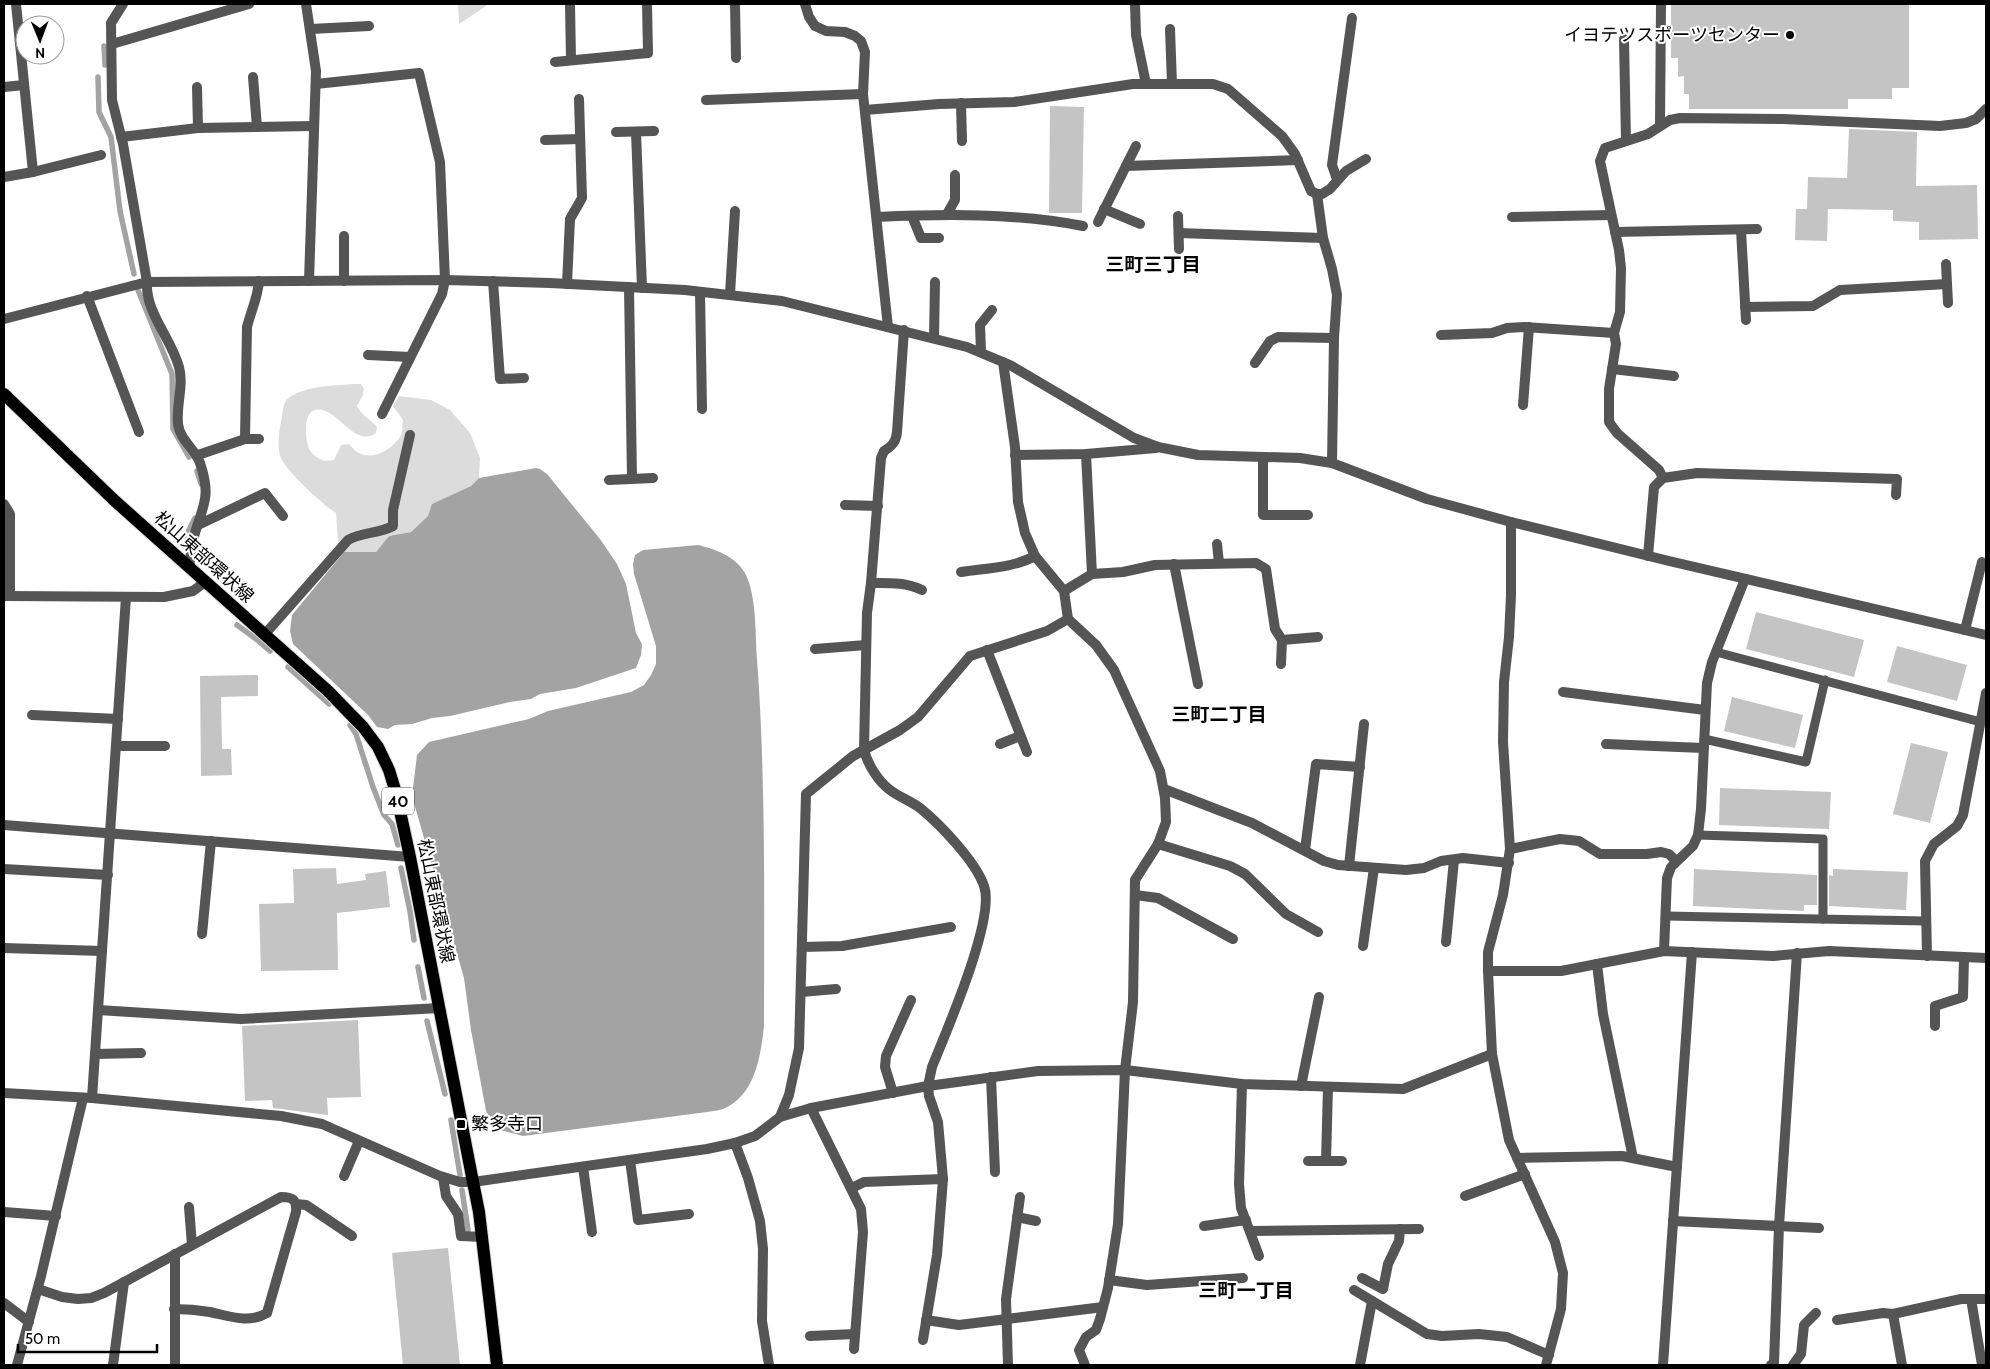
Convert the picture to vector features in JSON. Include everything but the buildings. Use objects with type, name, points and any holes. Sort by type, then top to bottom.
[{"type":"main road","name":"松山東部環状線","points":[[4,394],[115,501],[328,691],[363,727],[378,747],[396,793],[410,857],[473,1182],[482,1237],[497,1365]]},
{"type":"street","points":[[16,4],[33,172]]},
{"type":"street","points":[[123,4],[111,23],[112,100],[121,137],[147,282],[148,298],[179,368],[181,381],[178,424],[181,435],[198,455],[207,492],[204,508],[194,534],[189,567]]},
{"type":"street","points":[[112,44],[249,4]]},
{"type":"street","points":[[306,4],[314,48],[316,84],[309,281]]},
{"type":"street","points":[[570,4],[571,60]]},
{"type":"street","points":[[555,62],[648,54],[647,4]]},
{"type":"street","points":[[735,4],[736,58]]},
{"type":"street","points":[[805,4],[809,17],[815,26],[826,31],[845,32],[862,40],[865,52],[863,94],[888,327]]},
{"type":"street","points":[[1135,4],[1136,34],[1146,84]]},
{"type":"street","points":[[1660,125],[1661,4]]},
{"type":"street","points":[[1337,179],[1332,165],[1352,18]]},
{"type":"street","points":[[311,29],[369,26]]},
{"type":"street","points":[[1170,29],[1172,84]]},
{"type":"street","points":[[1624,40],[1626,141]]},
{"type":"street","points":[[316,84],[419,73],[440,162],[445,280],[442,294],[382,414]]},
{"type":"street","points":[[253,77],[257,127]]},
{"type":"street","points":[[865,110],[961,103],[1014,102],[1092,89],[1146,84],[1213,84],[1228,89],[1282,136],[1298,160],[1306,183],[1311,191],[1317,194],[1322,194],[1330,189],[1337,179],[1366,159]]},
{"type":"street","points":[[4,87],[24,85]]},
{"type":"street","points":[[197,87],[198,128]]},
{"type":"street","points":[[706,100],[863,94]]},
{"type":"street","points":[[567,284],[570,218],[582,198],[579,99]]},
{"type":"street","points":[[961,103],[962,141]]},
{"type":"street","points":[[1663,478],[1659,470],[1617,433],[1609,422],[1609,389],[1616,344],[1614,333],[1620,312],[1621,284],[1620,259],[1600,161],[1605,148],[1648,134],[1670,120],[1689,118],[1783,119],[1940,126],[1966,123],[1976,119],[1986,109]]},
{"type":"street","points":[[121,137],[198,128],[314,126]]},
{"type":"street","points":[[616,132],[654,131]]},
{"type":"street","points":[[636,132],[642,288]]},
{"type":"street","points":[[545,140],[580,139]]},
{"type":"street","points":[[1098,222],[1136,146]]},
{"type":"street","points":[[4,177],[33,172],[101,155]]},
{"type":"street","points":[[1126,166],[1298,160]]},
{"type":"street","points":[[947,214],[955,200],[955,175]]},
{"type":"street","points":[[1317,194],[1323,238],[1336,284],[1337,295],[1334,338],[1332,463]]},
{"type":"street","points":[[1104,209],[1140,224]]},
{"type":"street","points":[[730,294],[735,211]]},
{"type":"street","points":[[876,218],[947,214],[1057,221],[1083,226]]},
{"type":"street","points":[[1512,217],[1611,215]]},
{"type":"street","points":[[912,216],[922,238],[939,238]]},
{"type":"street","points":[[1178,216],[1179,249]]},
{"type":"street","points":[[1615,232],[1757,229]]},
{"type":"street","points":[[1741,230],[1746,320]]},
{"type":"street","points":[[1178,233],[1323,238]]},
{"type":"street","points":[[344,236],[344,281]]},
{"type":"street","points":[[1946,264],[1948,303]]},
{"type":"street","points":[[245,439],[247,327],[258,295],[259,281]]},
{"type":"street","points":[[493,281],[500,379],[524,378]]},
{"type":"street","points":[[4,320],[87,296],[147,282],[493,281],[629,287],[730,294],[782,301],[904,330],[981,352],[1003,362],[1134,438],[1158,447],[1198,455],[1316,459],[1332,463],[1427,499],[1511,522],[1986,635]]},
{"type":"street","points":[[934,338],[935,282]]},
{"type":"street","points":[[1744,307],[1813,306],[1840,290],[1947,284]]},
{"type":"street","points":[[629,287],[632,479]]},
{"type":"street","points":[[700,292],[702,409]]},
{"type":"street","points":[[87,296],[139,432]]},
{"type":"street","points":[[981,352],[980,325],[992,310]]},
{"type":"street","points":[[1441,335],[1492,333],[1507,328],[1529,327],[1614,333]]},
{"type":"street","points":[[1523,405],[1529,327]]},
{"type":"street","points":[[904,330],[898,432],[896,440],[891,447],[884,451],[881,458],[867,613],[864,750],[866,758],[881,782],[891,791],[914,804],[937,822],[979,874],[985,887],[985,914],[981,934],[932,1067],[928,1086],[929,1096],[938,1122],[943,1179],[937,1254],[923,1340]]},
{"type":"street","points":[[1255,363],[1270,341],[1278,337],[1334,338]]},
{"type":"street","points":[[368,355],[410,357]]},
{"type":"street","points":[[1003,362],[1015,454],[1018,502],[1025,533],[1036,556],[1064,591],[1068,618],[1096,645],[1114,670],[1160,770],[1164,789],[1166,822],[1158,844],[1135,880],[1133,1002],[1125,1070],[1118,1224],[1109,1280],[1096,1330],[1086,1337],[1079,1350],[1085,1365]]},
{"type":"street","points":[[1612,369],[1674,376]]},
{"type":"street","points":[[265,634],[348,540],[356,536],[383,532],[393,526],[394,510],[410,435]]},
{"type":"street","points":[[198,455],[245,439],[259,439]]},
{"type":"street","points":[[1015,454],[1086,454],[1158,447]]},
{"type":"street","points":[[1086,454],[1092,574]]},
{"type":"street","points":[[1263,457],[1263,515],[1308,515]]},
{"type":"street","points":[[1648,556],[1654,488],[1663,478],[1697,473],[1897,479],[1896,495]]},
{"type":"street","points":[[609,480],[653,478]]},
{"type":"street","points":[[198,525],[265,493],[283,516]]},
{"type":"street","points":[[4,504],[10,514],[7,596],[164,597],[193,591],[205,582]]},
{"type":"street","points":[[845,505],[878,506]]},
{"type":"street","points":[[1511,522],[1511,595],[1504,682],[1503,742],[1510,849],[1503,894],[1488,952],[1488,971],[1492,1054],[1509,1140],[1555,1242],[1563,1273],[1561,1309],[1546,1365]]},
{"type":"street","points":[[1217,544],[1219,564]]},
{"type":"street","points":[[961,572],[1012,565],[1036,556]]},
{"type":"street","points":[[1064,591],[1092,574],[1122,572],[1155,565],[1256,562],[1266,569],[1276,629],[1282,640],[1282,664]]},
{"type":"street","points":[[1965,630],[1982,562]]},
{"type":"street","points":[[1174,564],[1198,684]]},
{"type":"street","points":[[1664,951],[1668,878],[1671,867],[1693,846],[1698,835],[1707,683],[1716,652],[1745,579]]},
{"type":"street","points":[[871,583],[898,582],[910,584],[922,590]]},
{"type":"street","points":[[17,1365],[87,1098],[95,1054],[126,597]]},
{"type":"street","points":[[780,1117],[789,1095],[799,1048],[806,794],[853,756],[900,730],[918,717],[970,656],[1047,632],[1068,618]]},
{"type":"street","points":[[1282,640],[1318,637]]},
{"type":"street","points":[[815,649],[866,645]]},
{"type":"street","points":[[987,650],[1027,752]]},
{"type":"street","points":[[1563,692],[1705,710]]},
{"type":"street","points":[[1927,956],[1925,861],[1934,844],[1957,826],[1963,815],[1986,693]]},
{"type":"street","points":[[32,715],[118,719]]},
{"type":"street","points":[[1349,866],[1364,724]]},
{"type":"street","points":[[1000,744],[1020,736]]},
{"type":"street","points":[[1606,744],[1704,744]]},
{"type":"street","points":[[117,746],[165,746]]},
{"type":"street","points":[[1305,850],[1316,764],[1360,767]]},
{"type":"street","points":[[1164,789],[1252,823],[1324,860],[1349,866],[1406,870],[1424,868],[1441,861],[1463,858],[1509,863]]},
{"type":"street","points":[[4,825],[410,857]]},
{"type":"street","points":[[1510,849],[1560,839],[1579,841],[1600,854],[1647,854],[1661,852],[1669,854],[1676,861]]},
{"type":"street","points":[[202,934],[211,841]]},
{"type":"street","points":[[1158,844],[1230,866],[1245,874],[1286,914],[1318,932]]},
{"type":"street","points":[[1446,942],[1454,860]]},
{"type":"street","points":[[1363,946],[1374,868]]},
{"type":"street","points":[[4,869],[108,875]]},
{"type":"street","points":[[1135,894],[1158,898],[1233,939]]},
{"type":"street","points":[[802,947],[842,946],[951,927]]},
{"type":"street","points":[[4,948],[102,951]]},
{"type":"street","points":[[1488,971],[1561,971],[1664,951],[1773,956],[1829,951],[1986,958]]},
{"type":"street","points":[[1663,1365],[1692,952]]},
{"type":"street","points":[[1770,1365],[1774,1363],[1779,1226],[1797,953]]},
{"type":"street","points":[[1935,1026],[1935,1006],[1963,998],[1964,957]]},
{"type":"street","points":[[1597,964],[1603,1014],[1634,1158]]},
{"type":"street","points":[[801,992],[836,989]]},
{"type":"street","points":[[1301,1086],[1319,997]]},
{"type":"street","points":[[893,1092],[885,1067],[886,1056],[911,1000]]},
{"type":"street","points":[[98,1010],[241,1019],[439,1008]]},
{"type":"street","points":[[95,1054],[141,1053]]},
{"type":"street","points":[[4,1094],[87,1098],[281,1116],[322,1124],[443,1177],[460,1182],[473,1182],[735,1143],[755,1136],[780,1117],[812,1108],[928,1086],[1038,1071],[1125,1070],[1242,1084],[1403,1089],[1492,1054]]},
{"type":"street","points":[[991,1077],[994,1172]]},
{"type":"street","points":[[1242,1084],[1239,1184],[1241,1208],[1259,1256]]},
{"type":"street","points":[[1326,1161],[1328,1087]]},
{"type":"street","points":[[812,1108],[861,1209],[863,1232],[854,1349]]},
{"type":"street","points":[[344,1176],[359,1141]]},
{"type":"street","points":[[735,1143],[748,1178],[760,1220],[763,1249],[762,1321],[769,1365]]},
{"type":"street","points":[[1517,1158],[1622,1156],[1677,1167]]},
{"type":"street","points":[[630,1160],[638,1220],[689,1214]]},
{"type":"street","points":[[1308,1161],[1342,1161]]},
{"type":"street","points":[[583,1167],[592,1232]]},
{"type":"street","points":[[1465,1196],[1524,1174]]},
{"type":"street","points":[[443,1177],[446,1196],[458,1214],[461,1236],[482,1237]]},
{"type":"street","points":[[852,1188],[864,1182],[943,1179]]},
{"type":"street","points":[[38,1289],[62,1297],[91,1298],[281,1197],[290,1197],[296,1204],[296,1212],[267,1313],[260,1317],[247,1319],[230,1318],[195,1310],[174,1309]]},
{"type":"street","points":[[1008,1365],[1005,1319],[1006,1299],[1020,1197]]},
{"type":"street","points":[[296,1204],[306,1205],[352,1236]]},
{"type":"street","points":[[189,1207],[192,1245]]},
{"type":"street","points":[[4,1212],[56,1216]]},
{"type":"street","points":[[1017,1217],[1036,1221]]},
{"type":"street","points":[[1204,1226],[1246,1220]]},
{"type":"street","points":[[1673,1221],[1819,1228]]},
{"type":"street","points":[[1362,1278],[1383,1289],[1388,1264],[1399,1241],[1400,1229]]},
{"type":"street","points":[[1250,1231],[1418,1229]]},
{"type":"street","points":[[175,1254],[175,1365]]},
{"type":"street","points":[[1109,1280],[1147,1285],[1243,1278]]},
{"type":"street","points":[[113,1365],[124,1282]]},
{"type":"street","points":[[1354,1290],[1427,1334],[1442,1336],[1479,1334],[1507,1337],[1549,1354]]},
{"type":"street","points":[[1837,1320],[1883,1313],[1893,1314],[1961,1299],[1986,1299]]},
{"type":"street","points":[[1971,1299],[1982,1365]]},
{"type":"street","points":[[1360,1365],[1372,1301]]},
{"type":"street","points":[[4,1303],[29,1322]]},
{"type":"street","points":[[926,1320],[959,1325],[1103,1307]]},
{"type":"street","points":[[1803,1365],[1801,1354],[1804,1325],[1816,1313]]},
{"type":"street","points":[[1893,1314],[1902,1365]]},
{"type":"street","points":[[810,1336],[855,1334]]},
{"type":"street","points":[[1792,1365],[1801,1354]]},
{"type":"lane","points":[[1716,652],[1981,722]]},
{"type":"lane","points":[[1704,744],[1806,762],[1825,680]]},
{"type":"lane","points":[[1698,835],[1823,839],[1823,919]]},
{"type":"lane","points":[[1666,916],[1926,922]]},
{"type":"shaded area","points":[[458,4],[489,4],[459,24]]},
{"type":"shaded area","points":[[361,384],[364,389],[357,406],[377,427],[376,433],[368,436],[360,435],[352,431],[330,413],[323,410],[311,412],[306,422],[307,442],[311,452],[324,461],[334,460],[341,445],[349,444],[357,452],[369,456],[376,455],[393,445],[402,432],[403,420],[393,406],[399,396],[431,400],[450,410],[470,433],[480,458],[479,478],[471,486],[433,504],[428,516],[411,532],[389,536],[376,552],[344,552],[338,540],[336,513],[296,478],[283,462],[279,451],[280,427],[284,406],[288,399],[297,393],[313,388]]},
{"type":"shaded area","points":[[536,468],[547,474],[600,539],[617,564],[626,584],[636,633],[642,644],[641,655],[636,668],[576,688],[540,694],[531,699],[432,718],[412,724],[395,725],[388,729],[377,727],[368,715],[293,644],[290,631],[292,615],[344,552],[376,552],[389,536],[411,532],[428,516],[432,504],[471,486],[479,478]]},
{"type":"shaded area","points":[[698,545],[724,554],[741,567],[749,582],[754,603],[762,751],[764,888],[764,1026],[756,1070],[745,1091],[738,1099],[727,1107],[718,1110],[523,1136],[500,1130],[494,1125],[486,1111],[471,1030],[464,978],[414,803],[413,788],[417,755],[429,742],[529,719],[548,711],[631,692],[644,685],[656,664],[656,646],[634,574],[633,564],[635,555],[643,550]]},
{"type":"waterway","points":[[104,46],[105,65]]},
{"type":"waterway","points":[[98,77],[99,112],[111,137],[120,211],[134,274]]},
{"type":"waterway","points":[[138,290],[172,374],[173,429],[189,457]]},
{"type":"waterway","points":[[197,471],[201,484]]},
{"type":"waterway","points":[[187,541],[189,530],[195,518]]},
{"type":"waterway","points":[[237,625],[270,651]]},
{"type":"waterway","points":[[288,667],[329,704]]},
{"type":"waterway","points":[[350,725],[356,734],[373,787],[384,815],[392,824],[398,845]]},
{"type":"waterway","points":[[401,868],[414,940]]},
{"type":"waterway","points":[[418,967],[424,998]]},
{"type":"waterway","points":[[427,1021],[445,1094]]},
{"type":"waterway","points":[[451,1120],[460,1175]]},
{"type":"waterway","points":[[462,1190],[468,1230]]},
{"type":"place","name":"イヨテツスポーツセンター","points":[[1790,35]]},
{"type":"place","name":"繁多寺口","points":[[461,1124]]},
{"type":"district","name":"三町三丁目","points":[[1153,264]]},
{"type":"district","name":"三町二丁目","points":[[1219,714]]},
{"type":"district","name":"三町一丁目","points":[[1246,1290]]}]
